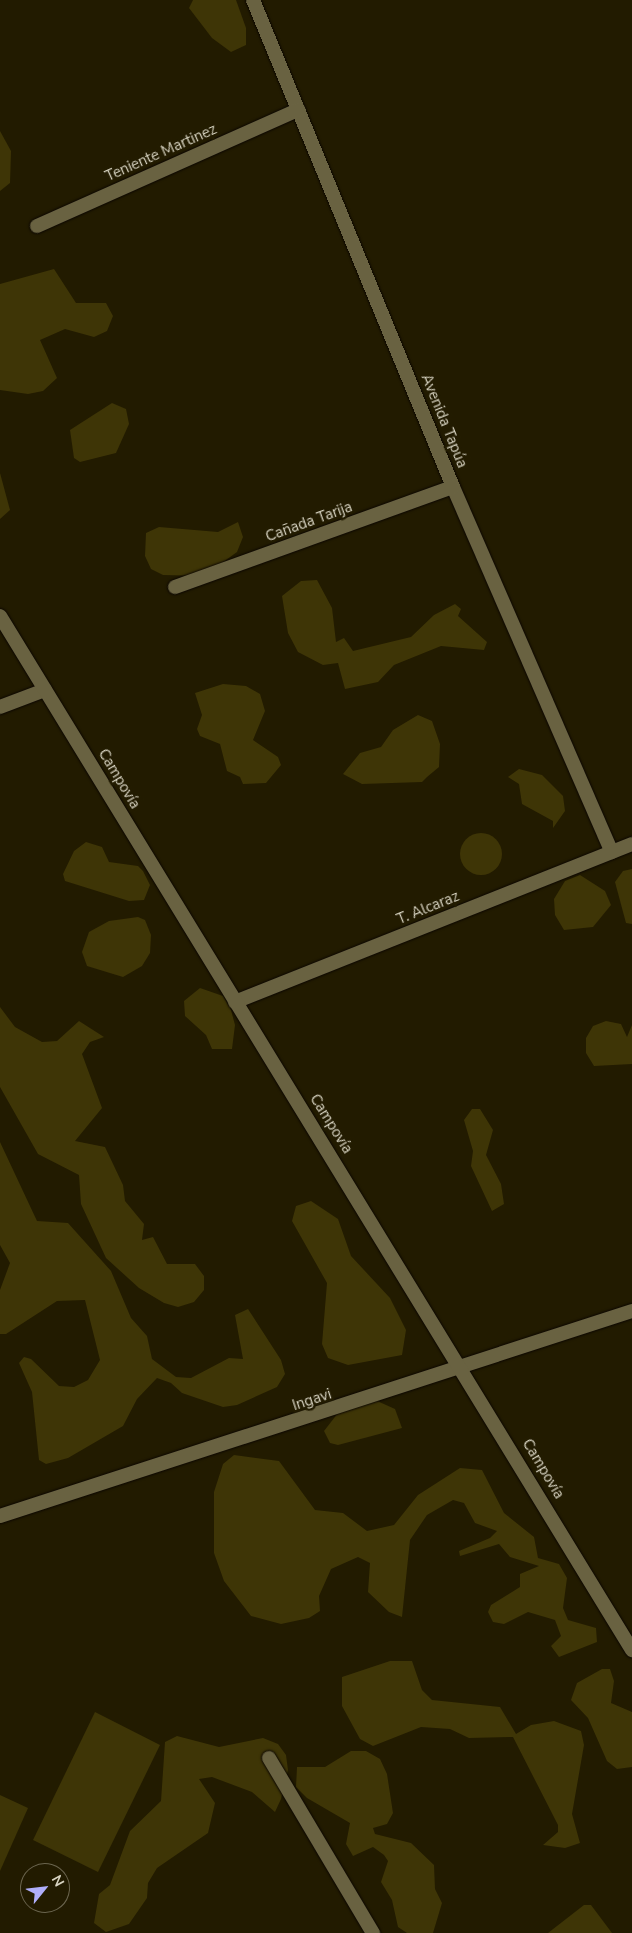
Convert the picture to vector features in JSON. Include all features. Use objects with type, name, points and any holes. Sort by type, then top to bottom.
[{"type":"street","name":"Avenida Tapúa","points":[[252,0],[454,487],[612,852]]},
{"type":"street","name":"Teniente Martinez","points":[[37,226],[298,110]]},
{"type":"street","name":"Cañada Tarija","points":[[175,587],[454,487]]},
{"type":"street","name":"Campovía","points":[[0,616],[236,1002],[464,1369],[632,1650]]},
{"type":"street","points":[[0,707],[45,690]]},
{"type":"street","name":"T. Alcaraz","points":[[236,1002],[632,844]]},
{"type":"street","name":"Ingavi","points":[[0,1516],[464,1369],[632,1311]]},
{"type":"street","points":[[269,1758],[372,1933]]},
{"type":"shaded area","points":[[193,0],[236,0],[246,28],[246,45],[231,52],[212,38],[189,8]]},
{"type":"shaded area","points":[[0,131],[11,151],[10,183],[0,191]]},
{"type":"shaded area","points":[[54,269],[76,303],[106,303],[113,316],[107,331],[94,337],[65,329],[40,340],[57,378],[43,391],[28,394],[0,390],[0,284]]},
{"type":"shaded area","points":[[112,403],[126,409],[129,424],[116,453],[80,462],[74,458],[70,430]]},
{"type":"shaded area","points":[[0,473],[10,510],[0,519]]},
{"type":"shaded area","points":[[238,522],[243,537],[237,552],[204,576],[163,575],[151,569],[145,556],[146,533],[159,527],[218,532]]},
{"type":"shaded area","points":[[317,580],[332,608],[336,642],[344,638],[353,651],[411,637],[434,615],[455,604],[461,609],[458,616],[487,642],[484,650],[441,646],[394,665],[378,682],[345,689],[338,663],[323,665],[298,652],[288,633],[282,596],[301,581]]},
{"type":"shaded area","points":[[223,684],[246,686],[260,694],[265,711],[253,740],[278,757],[281,765],[266,783],[243,784],[240,777],[227,771],[220,744],[200,736],[197,729],[202,715],[195,693]]},
{"type":"shaded area","points":[[418,715],[432,721],[440,744],[439,767],[422,782],[362,784],[343,774],[360,753],[381,747],[393,730]]},
{"type":"shaded area","points":[[519,769],[542,775],[563,796],[565,811],[553,828],[553,821],[522,804],[519,784],[508,777]]},
{"type":"shaded area","points":[[485,833],[493,836],[499,842],[502,854],[499,866],[493,872],[477,875],[469,872],[463,866],[460,850],[463,842],[469,836]]},
{"type":"shaded area","points":[[86,842],[102,847],[109,862],[138,866],[143,871],[150,885],[144,900],[129,901],[65,881],[63,874],[74,851]]},
{"type":"shaded area","points":[[632,869],[632,924],[626,923],[615,882],[623,871]]},
{"type":"shaded area","points":[[580,875],[605,891],[611,905],[593,927],[564,930],[555,915],[554,899],[565,881]]},
{"type":"shaded area","points":[[138,917],[145,920],[151,935],[150,953],[142,966],[123,977],[87,966],[82,952],[89,932],[109,921]]},
{"type":"shaded area","points":[[200,988],[223,996],[231,1010],[235,1025],[232,1049],[212,1049],[206,1035],[185,1016],[184,1001]]},
{"type":"shaded area","points":[[0,1007],[15,1027],[42,1042],[57,1041],[79,1021],[104,1037],[90,1042],[82,1054],[102,1108],[75,1141],[105,1147],[123,1185],[125,1201],[144,1224],[142,1240],[153,1237],[167,1264],[195,1264],[204,1276],[204,1290],[194,1302],[178,1307],[164,1303],[139,1288],[106,1258],[81,1204],[79,1175],[38,1154],[0,1087]]},
{"type":"shaded area","points":[[606,1021],[621,1024],[627,1037],[632,1025],[632,1064],[594,1066],[586,1053],[586,1038],[593,1026]]},
{"type":"shaded area","points":[[472,1109],[480,1109],[493,1130],[486,1155],[501,1184],[504,1204],[492,1211],[471,1166],[473,1151],[464,1120]]},
{"type":"shaded area","points":[[0,1142],[37,1221],[68,1223],[111,1271],[131,1318],[147,1336],[152,1359],[176,1377],[191,1378],[229,1358],[243,1359],[235,1315],[248,1309],[281,1360],[285,1374],[277,1387],[237,1405],[223,1407],[182,1393],[171,1383],[157,1378],[137,1399],[123,1426],[68,1458],[46,1464],[39,1460],[32,1392],[19,1363],[24,1357],[31,1359],[59,1386],[74,1387],[88,1380],[100,1360],[85,1300],[57,1301],[6,1334],[0,1334],[0,1290],[10,1263],[0,1245]]},
{"type":"shaded area","points":[[311,1201],[338,1219],[351,1256],[390,1298],[406,1330],[402,1355],[348,1365],[328,1358],[322,1344],[327,1283],[292,1221],[296,1206]]},
{"type":"shaded area","points":[[375,1400],[395,1409],[402,1428],[338,1445],[330,1443],[324,1431],[338,1413]]},
{"type":"shaded area","points":[[234,1455],[279,1461],[315,1510],[343,1513],[367,1531],[394,1525],[418,1495],[460,1468],[482,1470],[504,1513],[534,1537],[538,1558],[559,1564],[567,1578],[563,1608],[568,1620],[596,1628],[597,1642],[559,1657],[551,1646],[561,1636],[555,1620],[528,1612],[504,1624],[493,1622],[488,1612],[491,1605],[520,1587],[520,1574],[539,1566],[510,1557],[499,1544],[460,1556],[459,1551],[490,1538],[497,1531],[475,1523],[464,1503],[453,1500],[427,1515],[410,1540],[402,1617],[389,1612],[368,1592],[370,1563],[358,1557],[331,1569],[319,1596],[320,1611],[309,1618],[281,1624],[251,1616],[224,1581],[214,1553],[214,1492],[223,1464]]},
{"type":"shaded area","points":[[390,1661],[412,1661],[422,1690],[432,1700],[500,1707],[516,1734],[531,1725],[554,1721],[581,1731],[584,1745],[572,1814],[580,1843],[565,1848],[543,1845],[558,1832],[558,1825],[513,1737],[469,1738],[450,1729],[421,1727],[373,1746],[360,1739],[342,1706],[342,1677]]},
{"type":"shaded area","points":[[602,1669],[610,1669],[614,1681],[611,1703],[632,1712],[632,1767],[617,1769],[607,1761],[588,1718],[571,1700],[577,1683]]},
{"type":"shaded area","points":[[95,1712],[160,1745],[98,1872],[33,1840]]},
{"type":"shaded area","points":[[177,1736],[219,1747],[263,1738],[278,1744],[286,1755],[288,1770],[281,1799],[275,1812],[252,1792],[212,1777],[199,1779],[215,1803],[208,1833],[157,1868],[148,1883],[147,1898],[129,1924],[106,1932],[94,1923],[99,1894],[110,1885],[130,1831],[161,1801],[165,1742]]},
{"type":"shaded area","points":[[351,1751],[366,1751],[380,1759],[387,1774],[393,1813],[387,1824],[373,1828],[375,1834],[411,1843],[434,1865],[435,1889],[442,1903],[433,1933],[407,1933],[398,1927],[392,1900],[381,1882],[388,1861],[384,1855],[373,1847],[353,1856],[346,1844],[350,1823],[307,1798],[296,1787],[297,1767],[325,1767]]},
{"type":"shaded area","points":[[0,1795],[28,1808],[0,1871]]},
{"type":"shaded area","points":[[584,1905],[591,1905],[612,1933],[548,1933]]}]
